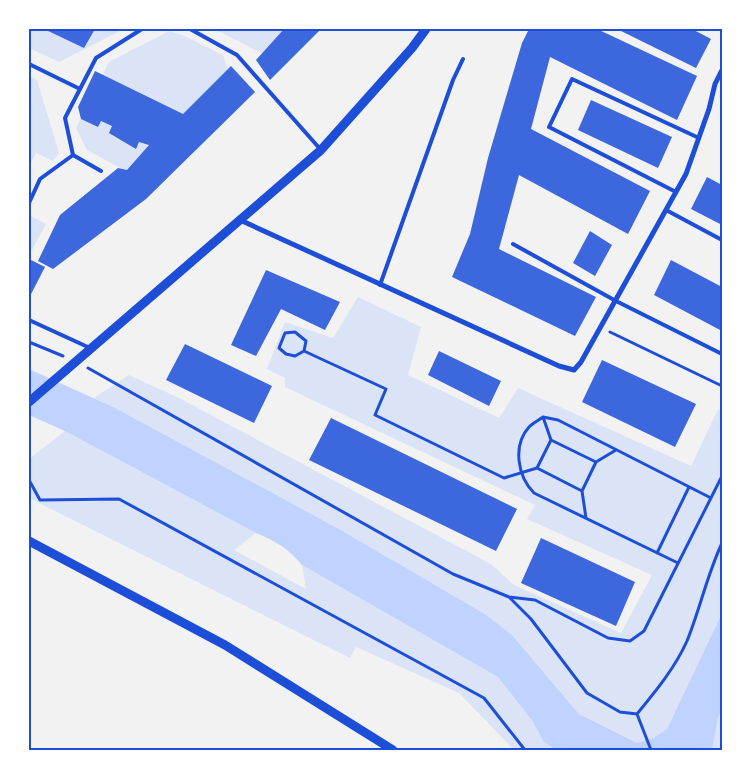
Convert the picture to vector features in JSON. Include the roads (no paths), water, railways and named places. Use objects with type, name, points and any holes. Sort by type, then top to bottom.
[{"type":"street","points":[[29,402],[321,150],[412,48],[426,29]]},
{"type":"street","points":[[240,220],[559,366],[574,370],[581,362],[686,174],[715,84],[722,70]]},
{"type":"street","points":[[29,540],[225,645],[393,750]]},
{"type":"lane","points":[[102,172],[73,155],[65,118],[96,58],[142,29]]},
{"type":"lane","points":[[190,29],[237,55],[321,150]]},
{"type":"lane","points":[[380,285],[453,80],[464,59]]},
{"type":"lane","points":[[29,64],[80,89]]},
{"type":"lane","points":[[676,192],[548,127],[572,79],[699,138]]},
{"type":"lane","points":[[29,203],[40,179],[73,155]]},
{"type":"lane","points":[[666,210],[722,240]]},
{"type":"lane","points":[[513,244],[616,300],[722,354]]},
{"type":"lane","points":[[29,320],[92,348]]},
{"type":"water","points":[[29,369],[113,407],[339,529],[485,614],[512,635],[579,714],[637,743],[653,738],[667,729],[722,613],[722,709],[718,718],[712,750],[556,750],[544,742],[533,722],[498,677],[302,565],[292,554],[276,542],[65,431],[29,415]]}]
